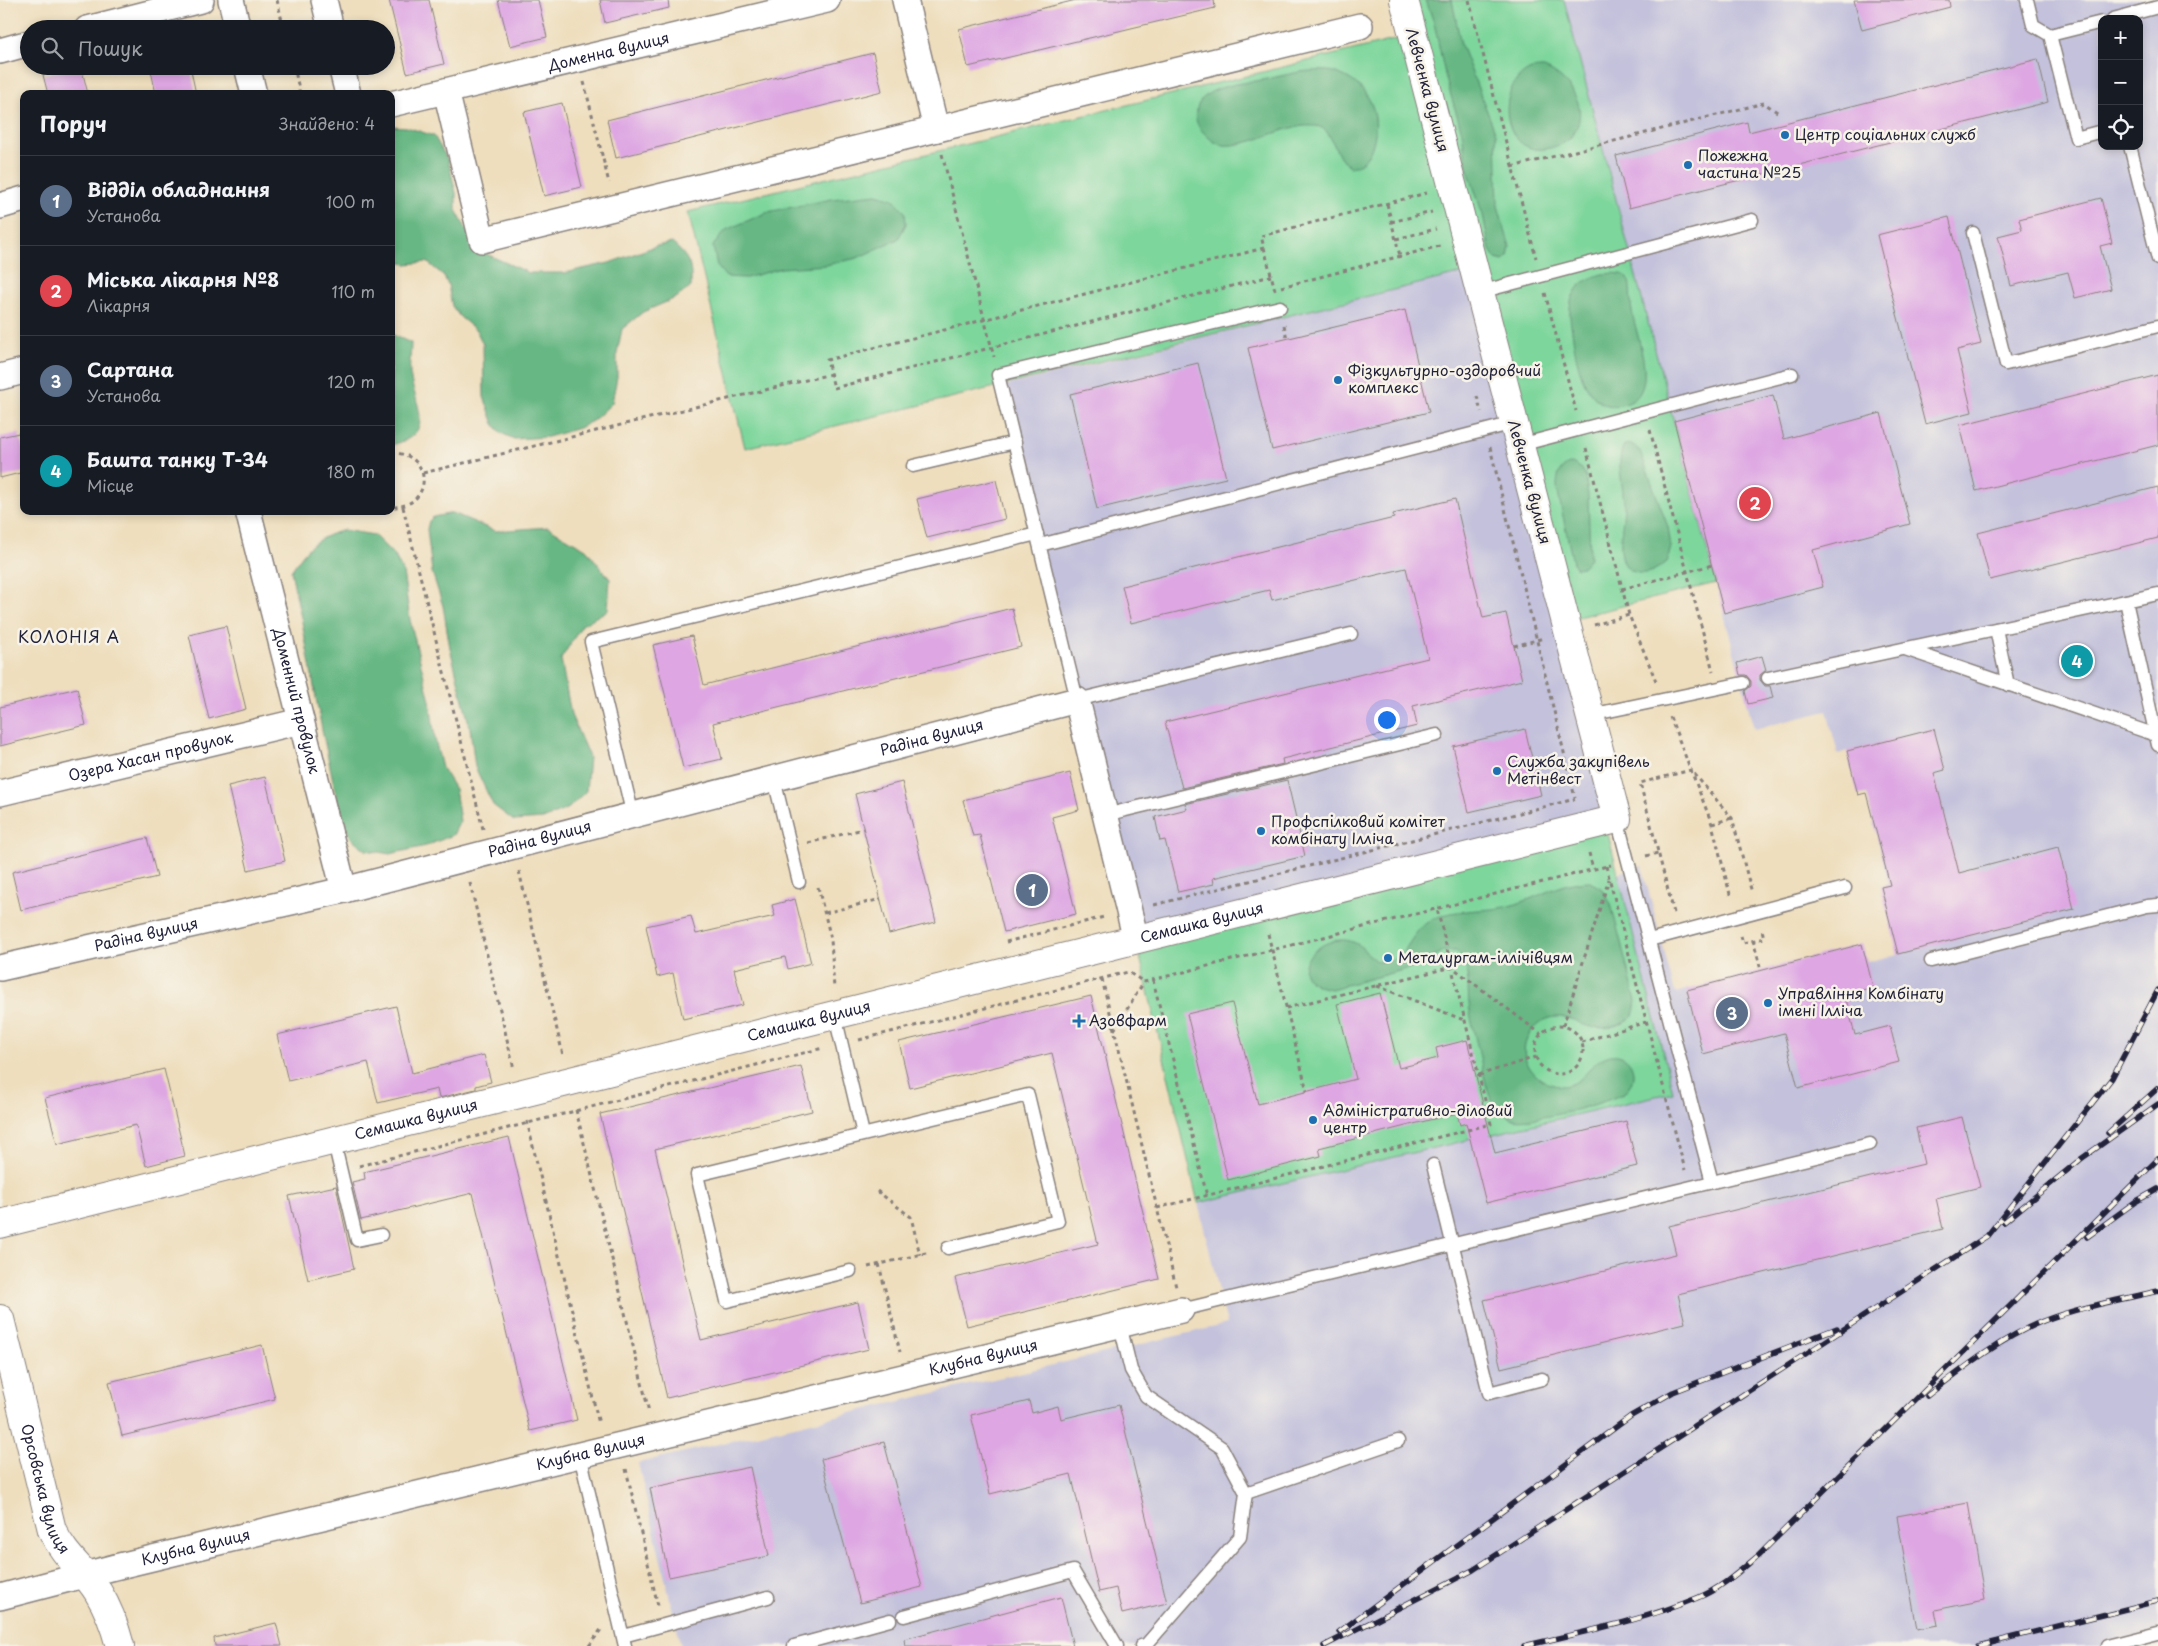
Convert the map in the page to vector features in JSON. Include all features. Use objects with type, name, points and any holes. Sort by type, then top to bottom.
[{"type":"street","points":[[122,20],[201,0]]},
{"type":"street","points":[[230,0],[236,20]]},
{"type":"street","points":[[324,0],[329,20]]},
{"type":"street","name":"Доменна вулиця","points":[[395,103],[827,0]]},
{"type":"street","points":[[905,0],[936,130]]},
{"type":"street","name":"Левченка вулиця","points":[[1404,0],[1617,819]]},
{"type":"street","points":[[446,91],[482,240],[1360,26]]},
{"type":"street","points":[[0,51],[20,45]]},
{"type":"street","points":[[249,75],[253,90]]},
{"type":"street","points":[[343,75],[347,90]]},
{"type":"street","points":[[0,206],[20,200]]},
{"type":"street","points":[[0,377],[20,372]]},
{"type":"street","name":"Доменний провулок","points":[[249,515],[344,890]]},
{"type":"street","points":[[1078,700],[1136,940]]},
{"type":"street","name":"Радіна вулиця","points":[[0,968],[344,890],[1078,700]]},
{"type":"street","name":"Озера Хасан провулок","points":[[0,792],[301,721]]},
{"type":"street","name":"Семашка вулиця","points":[[0,1224],[570,1083],[1617,819]]},
{"type":"street","name":"Клубна вулиця","points":[[0,1597],[1182,1310]]},
{"type":"street","name":"Орсовська вулиця","points":[[0,1319],[52,1530],[69,1559],[98,1591],[109,1613],[120,1646]]},
{"type":"lane","points":[[2027,0],[2034,25],[2050,35],[2076,138],[2098,132]]},
{"type":"lane","points":[[2128,15],[2158,7]]},
{"type":"lane","points":[[2050,35],[2098,23]]},
{"type":"lane","points":[[2131,150],[2158,259]]},
{"type":"lane","points":[[1480,292],[1752,220]]},
{"type":"lane","points":[[1974,233],[2006,364],[2158,326]]},
{"type":"lane","points":[[1280,307],[998,375],[1078,700],[1351,634]]},
{"type":"lane","points":[[634,816],[591,642],[1038,539],[1517,434],[1581,429],[1792,374]]},
{"type":"lane","points":[[914,466],[1014,442]]},
{"type":"lane","points":[[1768,678],[2158,594]]},
{"type":"lane","points":[[2126,601],[2157,740]]},
{"type":"lane","points":[[1996,629],[2008,685]]},
{"type":"lane","points":[[1903,649],[2008,685],[2157,740]]},
{"type":"lane","points":[[1590,716],[1742,683]]},
{"type":"lane","points":[[1106,815],[1437,735]]},
{"type":"lane","points":[[774,779],[799,882]]},
{"type":"lane","points":[[1617,819],[1712,1182]]},
{"type":"lane","points":[[1649,940],[1845,888]]},
{"type":"lane","points":[[1931,961],[2147,906],[2158,906]]},
{"type":"lane","points":[[835,1016],[863,1134]]},
{"type":"lane","points":[[850,1271],[727,1301],[697,1175],[1028,1095],[1058,1221],[948,1248]]},
{"type":"lane","points":[[334,1142],[356,1240],[381,1235]]},
{"type":"lane","points":[[1182,1310],[1870,1144]]},
{"type":"lane","points":[[1433,1165],[1488,1393],[1542,1379]]},
{"type":"lane","points":[[1120,1325],[1131,1370],[1146,1396],[1222,1448],[1246,1494],[1240,1537],[1146,1645],[1141,1646]]},
{"type":"lane","points":[[1246,1494],[1398,1441]]},
{"type":"lane","points":[[580,1455],[624,1641],[662,1626],[768,1597]]},
{"type":"lane","points":[[904,1616],[1073,1571],[1117,1646]]},
{"type":"lane","points":[[794,1646],[890,1620]]},
{"type":"lane","points":[[2107,1646],[2158,1633]]},
{"type":"path","points":[[277,0],[282,20]]},
{"type":"path","points":[[1469,0],[1630,615]]},
{"type":"path","points":[[579,59],[615,208]]},
{"type":"path","points":[[296,75],[299,90]]},
{"type":"path","points":[[1512,166],[1764,103],[1780,114]]},
{"type":"path","points":[[936,130],[998,375]]},
{"type":"path","points":[[1261,236],[1428,193]]},
{"type":"path","points":[[1387,204],[1400,257]]},
{"type":"path","points":[[1391,222],[1432,212]]},
{"type":"path","points":[[1396,240],[1436,229]]},
{"type":"path","points":[[1275,289],[1440,246]]},
{"type":"path","points":[[1264,248],[827,360],[834,388],[1271,276]]},
{"type":"path","points":[[423,474],[831,374]]},
{"type":"path","points":[[1645,412],[1717,689]]},
{"type":"path","points":[[395,454],[400,453],[410,457],[418,464],[423,474],[420,494],[403,507],[395,507]]},
{"type":"path","points":[[403,507],[481,823]]},
{"type":"path","points":[[1622,589],[1712,565]]},
{"type":"path","points":[[1679,932],[1640,783],[1691,770],[1732,818],[1764,938],[1743,943],[1712,824],[1732,818]]},
{"type":"path","points":[[998,944],[1575,798]]},
{"type":"path","points":[[790,847],[863,829]]},
{"type":"path","points":[[806,834],[810,852]]},
{"type":"path","points":[[513,847],[655,1437]]},
{"type":"path","points":[[340,1170],[1102,978],[1128,972],[1144,982],[1153,980],[1658,853]]},
{"type":"path","points":[[464,859],[527,1123],[662,1626]]},
{"type":"path","points":[[1606,866],[1690,1187]]},
{"type":"path","points":[[816,878],[831,939],[835,1016]]},
{"type":"path","points":[[1254,879],[1307,1091]]},
{"type":"path","points":[[1562,1026],[1609,879]]},
{"type":"path","points":[[825,913],[881,899]]},
{"type":"path","points":[[1157,1208],[1491,1124],[1437,909]]},
{"type":"path","points":[[1753,940],[1761,970]]},
{"type":"path","points":[[1286,1008],[1452,967]]},
{"type":"path","points":[[1452,967],[1541,1034]]},
{"type":"path","points":[[1102,978],[1182,1310]]},
{"type":"path","points":[[1153,980],[1208,1196]]},
{"type":"path","points":[[1114,1030],[1144,982]]},
{"type":"path","points":[[1376,986],[1465,1020]]},
{"type":"path","points":[[1582,1042],[1646,1022]]},
{"type":"path","points":[[1562,1026],[1578,1034],[1582,1042],[1583,1052],[1575,1068],[1557,1074],[1548,1071],[1536,1057],[1537,1041],[1547,1028],[1562,1026]]},
{"type":"path","points":[[1479,1075],[1536,1057]]},
{"type":"path","points":[[877,1191],[911,1217],[920,1255]]},
{"type":"path","points":[[850,1271],[948,1248]]},
{"type":"path","points":[[879,1264],[906,1376]]},
{"type":"shaded area","points":[[1564,0],[2158,0],[2158,1646],[681,1646],[638,1463],[1227,1324],[1198,1203],[1673,1092],[1617,873],[1642,866],[1675,993],[1862,944],[1867,962],[1898,954],[1881,887],[1889,884],[1866,794],[1858,795],[1847,751],[1838,754],[1827,711],[1754,729]]},
{"type":"shaded area","points":[[1467,272],[1610,821],[1136,940],[1001,387]]},
{"type":"green space","points":[[1413,0],[1564,0],[1716,583],[1574,618]]},
{"type":"green space","points":[[1426,0],[1452,0],[1461,45],[1496,134],[1498,206],[1510,247],[1508,257],[1503,261],[1496,259],[1490,250],[1483,215],[1467,167],[1462,132],[1446,79],[1434,23]]},
{"type":"green space","points":[[1406,37],[1467,272],[745,448],[688,212]]},
{"type":"green space","points":[[1544,68],[1554,73],[1570,88],[1576,97],[1579,117],[1577,128],[1566,141],[1550,148],[1534,149],[1522,144],[1513,134],[1508,121],[1507,106],[1510,92],[1517,79],[1529,70]]},
{"type":"green space","points":[[1310,71],[1331,71],[1345,77],[1363,90],[1369,99],[1375,120],[1375,132],[1370,153],[1359,164],[1350,167],[1344,162],[1329,135],[1318,126],[1294,127],[1243,143],[1223,145],[1210,139],[1199,126],[1196,113],[1199,104],[1213,91],[1233,85]]},
{"type":"green space","points":[[395,126],[407,127],[434,136],[448,160],[456,193],[456,210],[469,234],[482,252],[529,273],[564,273],[609,263],[656,246],[672,243],[686,257],[691,273],[691,287],[676,298],[643,312],[622,329],[617,353],[617,377],[612,403],[594,420],[579,428],[548,437],[514,439],[501,433],[494,424],[484,397],[483,344],[476,330],[460,317],[452,306],[448,285],[443,275],[427,262],[407,264],[395,262]]},
{"type":"green space","points":[[877,194],[894,199],[905,212],[906,224],[898,239],[857,258],[826,265],[781,268],[746,278],[726,277],[717,266],[713,246],[726,230],[768,212],[832,199]]},
{"type":"green space","points":[[1602,274],[1623,274],[1628,278],[1631,308],[1644,365],[1644,379],[1641,391],[1634,400],[1621,405],[1609,405],[1599,401],[1591,394],[1585,384],[1577,360],[1571,321],[1570,306],[1575,291],[1585,282]]},
{"type":"green space","points":[[395,336],[411,343],[410,374],[420,417],[419,426],[414,434],[406,440],[395,444]]},
{"type":"green space","points":[[1632,444],[1640,451],[1668,527],[1671,547],[1667,562],[1655,570],[1646,573],[1637,573],[1626,566],[1621,551],[1624,499],[1620,459],[1624,445]]},
{"type":"green space","points":[[1572,463],[1582,469],[1585,474],[1588,495],[1590,558],[1582,567],[1577,568],[1573,563],[1557,488],[1560,473],[1564,467]]},
{"type":"green space","points":[[453,513],[495,531],[548,527],[586,549],[610,579],[608,610],[582,625],[561,659],[571,715],[589,757],[586,791],[569,808],[543,819],[514,821],[493,805],[475,767],[470,728],[450,648],[443,606],[432,572],[427,529],[429,521],[433,517]]},
{"type":"green space","points":[[343,530],[374,535],[395,556],[403,572],[410,620],[430,701],[435,739],[442,768],[455,789],[460,821],[453,835],[426,846],[390,854],[366,850],[351,838],[337,799],[291,571],[312,545],[325,537]]},
{"type":"green space","points":[[1605,822],[1673,1092],[1198,1203],[1136,940]]},
{"type":"green space","points":[[1588,881],[1601,888],[1611,904],[1636,1001],[1634,1014],[1624,1023],[1605,1028],[1587,1026],[1563,1017],[1550,1018],[1535,1027],[1527,1039],[1524,1048],[1525,1057],[1535,1074],[1542,1080],[1560,1086],[1569,1085],[1579,1080],[1593,1065],[1610,1055],[1618,1055],[1624,1058],[1629,1062],[1632,1069],[1631,1084],[1619,1096],[1606,1101],[1572,1111],[1523,1120],[1514,1119],[1501,1111],[1494,1102],[1487,1087],[1471,1019],[1466,969],[1461,956],[1456,951],[1444,951],[1414,967],[1331,989],[1314,983],[1306,975],[1305,965],[1310,956],[1319,947],[1331,942],[1344,940],[1357,944],[1377,962],[1388,961],[1402,953],[1418,931],[1433,919],[1450,913],[1505,907],[1526,901],[1556,888]]},
{"type":"building","points":[[389,0],[429,0],[444,64],[407,73]]},
{"type":"building","points":[[498,0],[538,0],[547,37],[510,46]]},
{"type":"building","points":[[600,0],[668,0],[669,8],[605,23]]},
{"type":"building","points":[[1076,0],[1214,0],[1215,8],[968,67],[959,29]]},
{"type":"building","points":[[1854,0],[1949,0],[1950,7],[1862,30]]},
{"type":"building","points":[[873,53],[882,91],[616,158],[607,120]]},
{"type":"building","points":[[2038,59],[2048,102],[1629,208],[1616,156],[1747,122],[1749,132]]},
{"type":"building","points":[[43,75],[83,75],[87,90],[47,90]]},
{"type":"building","points":[[152,75],[192,75],[195,90],[155,90]]},
{"type":"building","points":[[562,103],[582,187],[544,196],[524,112]]},
{"type":"building","points":[[2101,198],[2112,243],[2100,246],[2111,289],[2075,298],[2068,272],[2011,286],[1998,236],[2022,230],[2019,219]]},
{"type":"building","points":[[1949,217],[1981,344],[1957,350],[1972,412],[1925,424],[1877,235]]},
{"type":"building","points":[[1405,310],[1429,412],[1272,450],[1248,348]]},
{"type":"building","points":[[1198,363],[1226,478],[1097,509],[1070,394]]},
{"type":"building","points":[[2158,375],[2158,445],[1976,491],[1960,425]]},
{"type":"building","points":[[1773,395],[1784,439],[1881,413],[1910,524],[1813,550],[1823,587],[1724,613],[1674,421]]},
{"type":"building","points":[[19,433],[20,473],[0,478],[0,437]]},
{"type":"building","points":[[996,480],[1005,519],[927,538],[917,499]]},
{"type":"building","points":[[2158,487],[2158,538],[1990,580],[1978,533]]},
{"type":"building","points":[[1455,499],[1483,618],[1506,613],[1522,680],[1413,706],[1417,726],[1282,759],[1283,764],[1182,788],[1165,722],[1428,658],[1406,568],[1272,600],[1269,590],[1131,623],[1122,586],[1394,518],[1393,514]]},
{"type":"building","points":[[1012,608],[1021,647],[713,723],[722,759],[683,768],[653,645],[692,636],[704,685]]},
{"type":"building","points":[[226,626],[246,709],[209,719],[189,635]]},
{"type":"building","points":[[1762,656],[1766,670],[1760,675],[1760,680],[1765,686],[1770,686],[1773,698],[1748,704],[1745,691],[1751,686],[1751,681],[1746,675],[1740,675],[1737,663]]},
{"type":"building","points":[[77,688],[86,725],[0,746],[0,707]]},
{"type":"building","points":[[1525,729],[1541,795],[1469,812],[1453,746]]},
{"type":"building","points":[[1934,729],[1945,770],[1934,773],[1959,873],[2058,847],[2074,909],[1898,954],[1881,887],[1890,885],[1866,793],[1858,795],[1847,751]]},
{"type":"building","points":[[1070,773],[1079,810],[1052,817],[1076,914],[1004,932],[980,835],[973,836],[963,800]]},
{"type":"building","points":[[265,777],[285,861],[248,870],[228,786]]},
{"type":"building","points":[[1287,780],[1305,856],[1213,878],[1214,884],[1178,892],[1165,840],[1160,841],[1155,817],[1187,809],[1185,804]]},
{"type":"building","points":[[902,782],[936,922],[889,934],[855,794]]},
{"type":"building","points":[[147,838],[157,877],[21,910],[12,872]]},
{"type":"building","points":[[795,899],[811,963],[788,969],[785,957],[734,969],[743,1005],[683,1019],[673,973],[657,977],[646,926],[691,916],[696,934],[775,916],[772,905]]},
{"type":"building","points":[[1862,944],[1873,987],[1845,995],[1855,1035],[1890,1026],[1899,1062],[1798,1088],[1784,1033],[1703,1054],[1687,990]]},
{"type":"building","points":[[1380,993],[1399,1068],[1438,1058],[1436,1048],[1467,1040],[1495,1153],[1626,1121],[1637,1166],[1486,1203],[1466,1123],[1460,1125],[1457,1113],[1319,1148],[1321,1156],[1228,1180],[1187,1014],[1232,1003],[1258,1104],[1356,1079],[1337,1004]]},
{"type":"building","points":[[1091,996],[1159,1279],[967,1326],[955,1278],[1098,1244],[1052,1053],[910,1088],[899,1042]]},
{"type":"building","points":[[396,1006],[412,1073],[484,1055],[491,1082],[476,1086],[476,1089],[439,1098],[437,1089],[378,1103],[368,1062],[288,1081],[277,1035]]},
{"type":"building","points":[[801,1066],[812,1111],[655,1149],[695,1316],[701,1340],[858,1302],[869,1349],[667,1398],[600,1114]]},
{"type":"building","points":[[164,1069],[185,1156],[146,1166],[136,1125],[57,1144],[45,1098]]},
{"type":"building","points":[[1962,1117],[1980,1187],[1936,1198],[1943,1229],[1678,1294],[1685,1323],[1501,1368],[1484,1300],[1676,1254],[1669,1226],[1924,1164],[1916,1128]]},
{"type":"building","points":[[509,1137],[577,1420],[530,1431],[473,1193],[361,1220],[352,1182],[365,1179],[364,1172]]},
{"type":"building","points":[[336,1186],[354,1269],[308,1280],[289,1196]]},
{"type":"building","points":[[262,1345],[275,1399],[122,1436],[109,1382]]},
{"type":"building","points":[[1029,1401],[1032,1413],[1058,1406],[1061,1419],[1119,1405],[1167,1603],[1122,1614],[1116,1588],[1099,1592],[1071,1474],[990,1494],[971,1415]]},
{"type":"building","points":[[884,1442],[922,1587],[860,1603],[821,1459]]},
{"type":"building","points":[[750,1467],[769,1556],[669,1577],[650,1488]]},
{"type":"building","points":[[1968,1503],[1985,1600],[1935,1610],[1938,1625],[1917,1629],[1897,1516]]},
{"type":"building","points":[[1061,1597],[1073,1646],[905,1646],[904,1639]]},
{"type":"building","points":[[276,1623],[282,1646],[215,1646],[214,1638]]},
{"type":"railway","points":[[1324,1646],[1473,1570],[1987,1236],[2112,1078],[2158,990]]},
{"type":"railway","points":[[2108,1133],[2158,1088]]},
{"type":"railway","points":[[2004,1222],[2081,1159],[2158,1104]]},
{"type":"railway","points":[[1524,1646],[1655,1613],[1714,1590],[1730,1579],[1759,1555],[2158,1159]]},
{"type":"railway","points":[[2087,1237],[2135,1202],[2158,1189]]},
{"type":"railway","points":[[1927,1396],[1982,1355],[2027,1328],[2071,1312],[2158,1291]]},
{"type":"railway","points":[[1339,1632],[1631,1416],[1673,1392],[1837,1328]]},
{"type":"railway","points":[[1978,1646],[2158,1601]]},
{"type":"place","name":"Центр соціальних служб","points":[[1785,135]]},
{"type":"place","name":"Пожежна частина №25","points":[[1688,165]]},
{"type":"place","name":"Фізкультурно-оздоровчий комплекс","points":[[1338,380]]},
{"type":"place","name":"Міська лікарня №8","points":[[1755,503]]},
{"type":"place","name":"Башта танку Т-34","points":[[2077,661]]},
{"type":"place","name":"Служба закупівель Метінвест","points":[[1497,771]]},
{"type":"place","name":"Профспілковий комітет комбінату Ілліча","points":[[1261,831]]},
{"type":"place","name":"Відділ обладнання","points":[[1032,890]]},
{"type":"place","name":"Металургам-іллічівцям","points":[[1388,958]]},
{"type":"place","name":"Управління Комбінату імені Ілліча","points":[[1768,1003]]},
{"type":"place","name":"Сартана","points":[[1732,1013]]},
{"type":"place","name":"Азовфарм","points":[[1079,1021]]},
{"type":"place","name":"Адміністративно-діловий центр","points":[[1313,1120]]},
{"type":"district","name":"КОЛОНІЯ А","points":[[69,637]]}]
